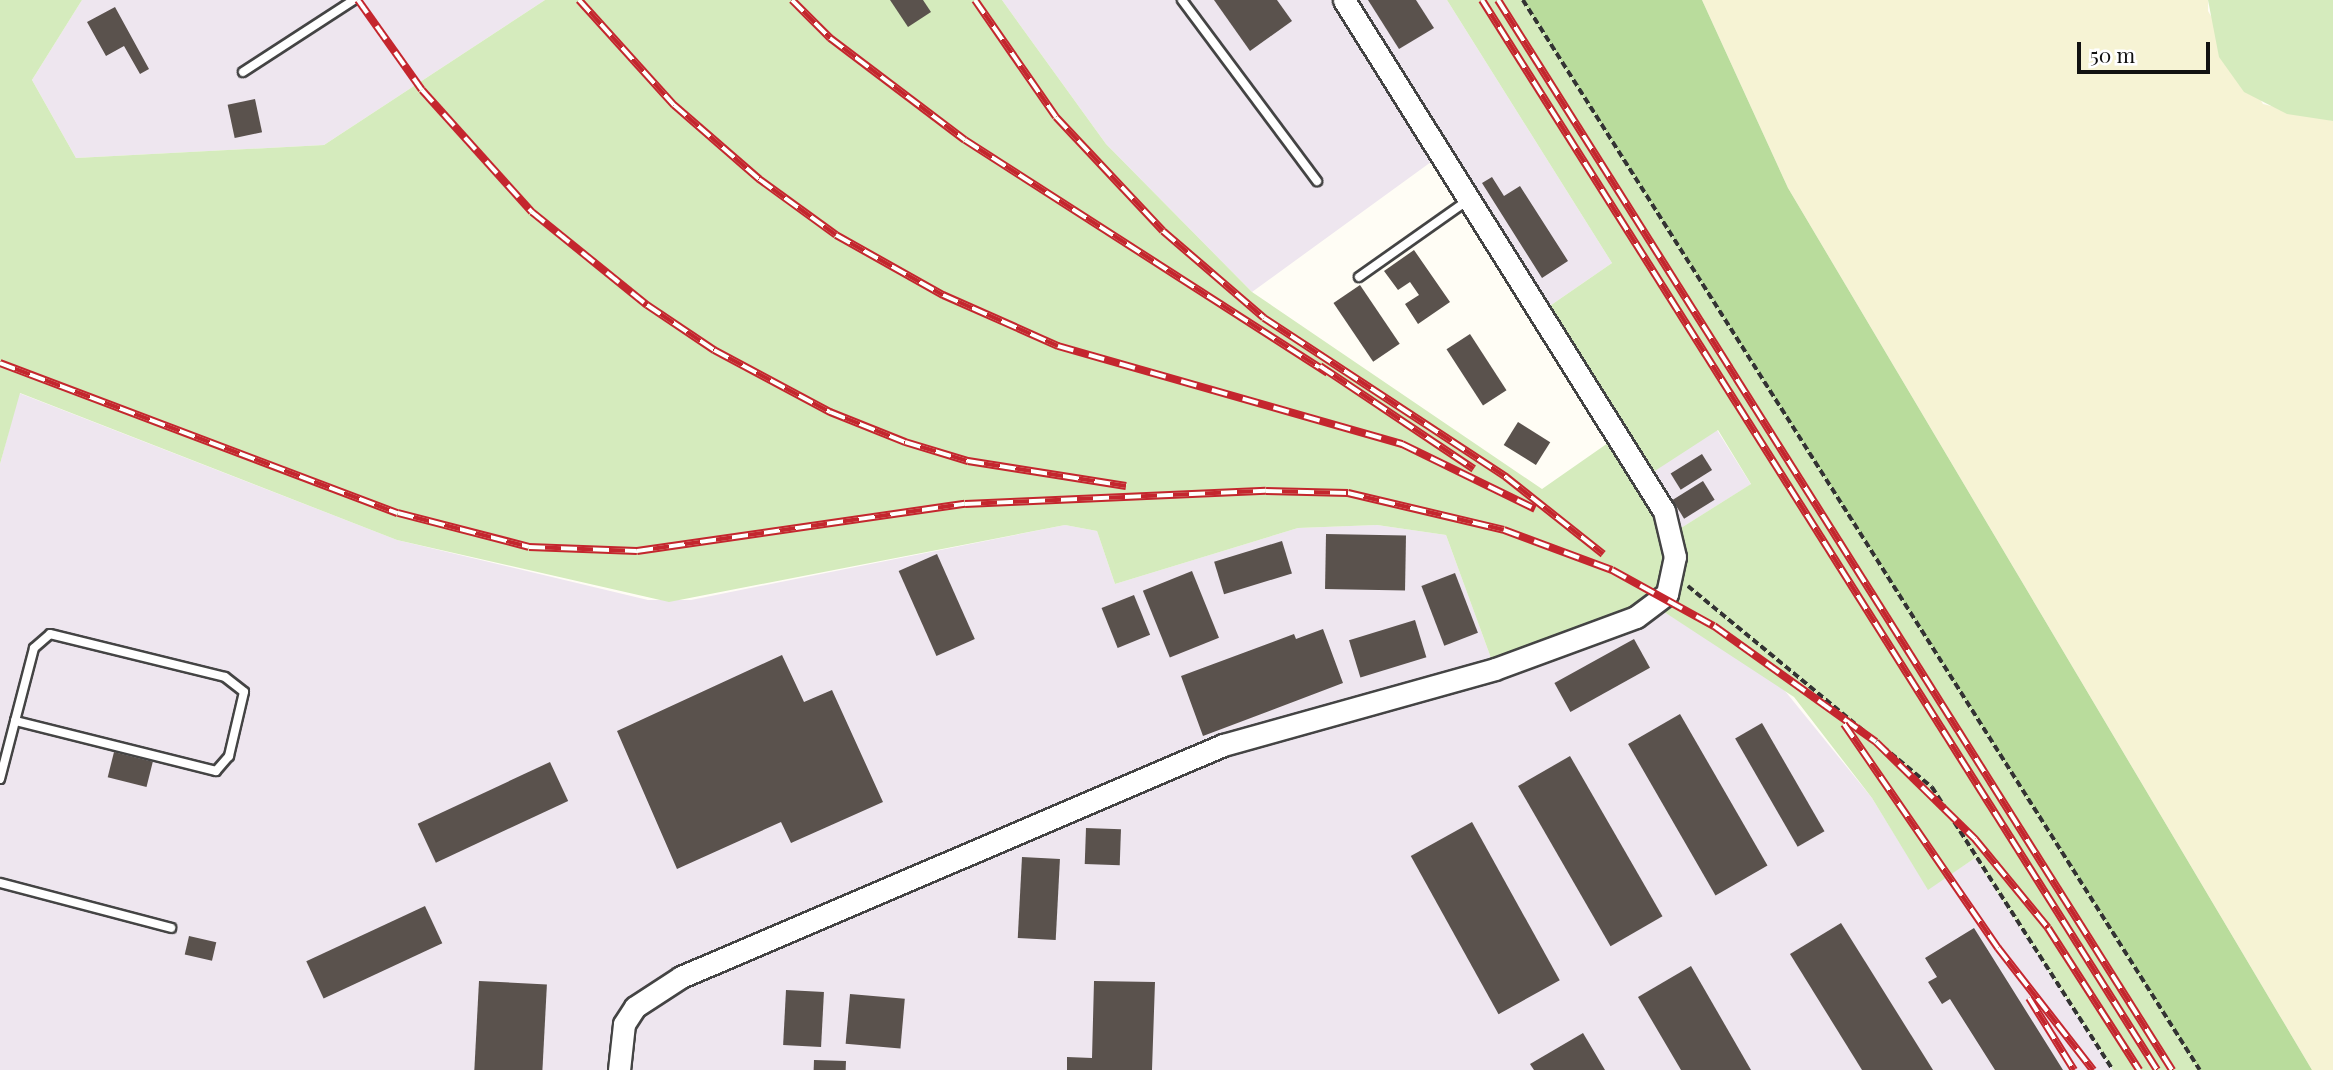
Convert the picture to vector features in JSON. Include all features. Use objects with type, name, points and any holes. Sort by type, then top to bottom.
[{"type":"street","points":[[619,1070],[624,1024],[654,989],[1242,738],[1495,669],[1628,620],[1659,602],[1674,573],[1674,541],[1664,512],[1471,199],[1344,0]]},
{"type":"lane","points":[[243,72],[354,0]]},
{"type":"lane","points":[[1182,0],[1317,181]]},
{"type":"lane","points":[[1359,276],[1471,199]]},
{"type":"lane","points":[[0,779],[15,720],[34,648],[55,632],[225,677],[244,692],[229,756],[216,771],[15,720]]},
{"type":"lane","points":[[0,883],[171,928]]},
{"type":"path","points":[[1523,0],[2200,1070]]},
{"type":"path","points":[[1674,573],[1932,787],[2113,1070]]},
{"type":"shaded area","points":[[82,0],[545,0],[324,145],[76,158],[32,80]]},
{"type":"shaded area","points":[[1002,0],[1447,0],[1612,263],[1541,312],[1442,154],[1252,292],[1106,144]]},
{"type":"shaded area","points":[[1702,0],[2208,0],[2208,11],[2263,104],[2333,121],[2333,1070],[2312,1070],[1788,188]]},
{"type":"shaded area","points":[[19,393],[397,540],[648,600],[691,600],[1065,525],[1097,531],[1115,584],[1298,528],[1377,525],[1446,535],[1495,669],[1655,606],[1781,686],[1872,798],[1928,889],[1975,858],[2113,1070],[0,1070],[0,464]]},
{"type":"shaded area","points":[[1717,430],[1751,484],[1676,531],[1642,477]]},
{"type":"green space","points":[[0,0],[82,0],[32,80],[76,158],[324,145],[545,0],[1002,0],[1106,144],[1252,292],[1542,489],[1618,436],[1541,312],[1612,263],[1447,0],[1523,0],[2200,1070],[2113,1070],[1975,858],[1928,890],[1872,798],[1794,697],[1655,606],[1495,669],[1446,535],[1377,525],[1298,528],[1115,584],[1097,531],[1065,525],[669,602],[397,540],[20,393],[0,464]],"holes":[[[1718,430],[1751,484],[1673,533],[1644,478]]]},
{"type":"green space","points":[[1523,0],[1702,0],[1788,188],[2312,1070],[2200,1070]]},
{"type":"green space","points":[[2208,0],[2333,0],[2333,121],[2287,114],[2244,92],[2219,57]]},
{"type":"building","points":[[890,0],[923,0],[931,12],[908,27]]},
{"type":"building","points":[[1214,0],[1277,0],[1292,21],[1250,51]]},
{"type":"building","points":[[1368,0],[1416,0],[1434,28],[1399,49]]},
{"type":"building","points":[[115,7],[149,69],[140,74],[124,46],[106,56],[87,22]]},
{"type":"building","points":[[255,99],[262,132],[235,138],[228,105]]},
{"type":"building","points":[[1492,177],[1504,196],[1520,186],[1568,261],[1542,278],[1482,183]]},
{"type":"building","points":[[1414,250],[1450,302],[1418,324],[1405,304],[1419,295],[1410,282],[1398,290],[1384,271]]},
{"type":"building","points":[[1360,285],[1400,344],[1373,362],[1333,303]]},
{"type":"building","points":[[1470,334],[1506,390],[1483,405],[1447,349]]},
{"type":"building","points":[[1518,422],[1550,442],[1536,465],[1504,445]]},
{"type":"building","points":[[1702,454],[1712,470],[1681,490],[1671,474]]},
{"type":"building","points":[[1703,481],[1715,500],[1684,519],[1672,500]]},
{"type":"building","points":[[1326,534],[1406,535],[1405,590],[1325,589]]},
{"type":"building","points":[[1282,541],[1292,574],[1224,594],[1214,562]]},
{"type":"building","points":[[937,554],[975,639],[936,656],[899,571]]},
{"type":"building","points":[[1192,571],[1219,638],[1170,658],[1143,591]]},
{"type":"building","points":[[1455,573],[1478,633],[1444,646],[1421,586]]},
{"type":"building","points":[[1134,595],[1150,635],[1118,648],[1102,608]]},
{"type":"building","points":[[1415,620],[1426,657],[1360,677],[1349,640]]},
{"type":"building","points":[[1323,629],[1343,683],[1203,736],[1181,676],[1294,634],[1296,639]]},
{"type":"building","points":[[1634,639],[1650,668],[1570,712],[1554,683]]},
{"type":"building","points":[[782,655],[804,702],[832,690],[883,802],[791,843],[781,822],[677,869],[617,731]]},
{"type":"building","points":[[1680,714],[1768,866],[1716,896],[1628,744]]},
{"type":"building","points":[[1762,723],[1824,831],[1798,847],[1735,738]]},
{"type":"building","points":[[114,752],[153,762],[147,787],[108,777]]},
{"type":"building","points":[[1570,756],[1662,916],[1611,946],[1518,786]]},
{"type":"building","points":[[550,762],[568,801],[436,863],[418,824]]},
{"type":"building","points":[[1472,822],[1560,980],[1499,1014],[1411,856]]},
{"type":"building","points":[[1086,828],[1121,829],[1120,865],[1085,864]]},
{"type":"building","points":[[1022,857],[1060,859],[1056,940],[1018,938]]},
{"type":"building","points":[[425,906],[442,943],[324,999],[306,961]]},
{"type":"building","points":[[1841,923],[1933,1070],[1862,1070],[1790,954]]},
{"type":"building","points":[[1974,928],[2063,1070],[1995,1070],[1950,999],[1942,1004],[1928,982],[1937,977],[1925,958]]},
{"type":"building","points":[[189,936],[216,942],[212,961],[185,955]]},
{"type":"building","points":[[1691,966],[1751,1070],[1681,1070],[1638,997]]},
{"type":"building","points":[[479,981],[547,985],[542,1070],[474,1070]]},
{"type":"building","points":[[1094,981],[1155,982],[1152,1070],[1067,1070],[1067,1057],[1092,1058]]},
{"type":"building","points":[[786,990],[824,992],[821,1047],[783,1045]]},
{"type":"building","points":[[850,994],[905,999],[900,1049],[846,1044]]},
{"type":"building","points":[[1583,1033],[1605,1070],[1534,1070],[1530,1064]]},
{"type":"building","points":[[814,1060],[846,1061],[846,1070],[814,1070]]},
{"type":"railway","points":[[358,0],[422,90],[532,212],[647,305],[714,350],[830,412],[905,442],[968,461],[1126,486]]},
{"type":"railway","points":[[579,0],[674,105],[759,179],[836,235],[943,295],[1058,346],[1402,444],[1535,509]]},
{"type":"railway","points":[[792,0],[830,38],[965,140],[1328,373]]},
{"type":"railway","points":[[975,0],[1056,117],[1163,231],[1264,318],[1506,477],[1603,554]]},
{"type":"railway","points":[[1482,0],[2157,1070]]},
{"type":"railway","points":[[1498,0],[2172,1070]]},
{"type":"railway","points":[[0,363],[398,513],[529,547],[637,551],[965,504],[1266,491],[1348,493],[1504,530],[1612,570],[1714,626],[1876,742],[1975,839],[2048,928],[2139,1070]]},
{"type":"railway","points":[[1320,366],[1474,469]]},
{"type":"railway","points":[[1844,724],[1998,948],[2093,1070]]},
{"type":"railway","points":[[2029,998],[2074,1070]]}]
